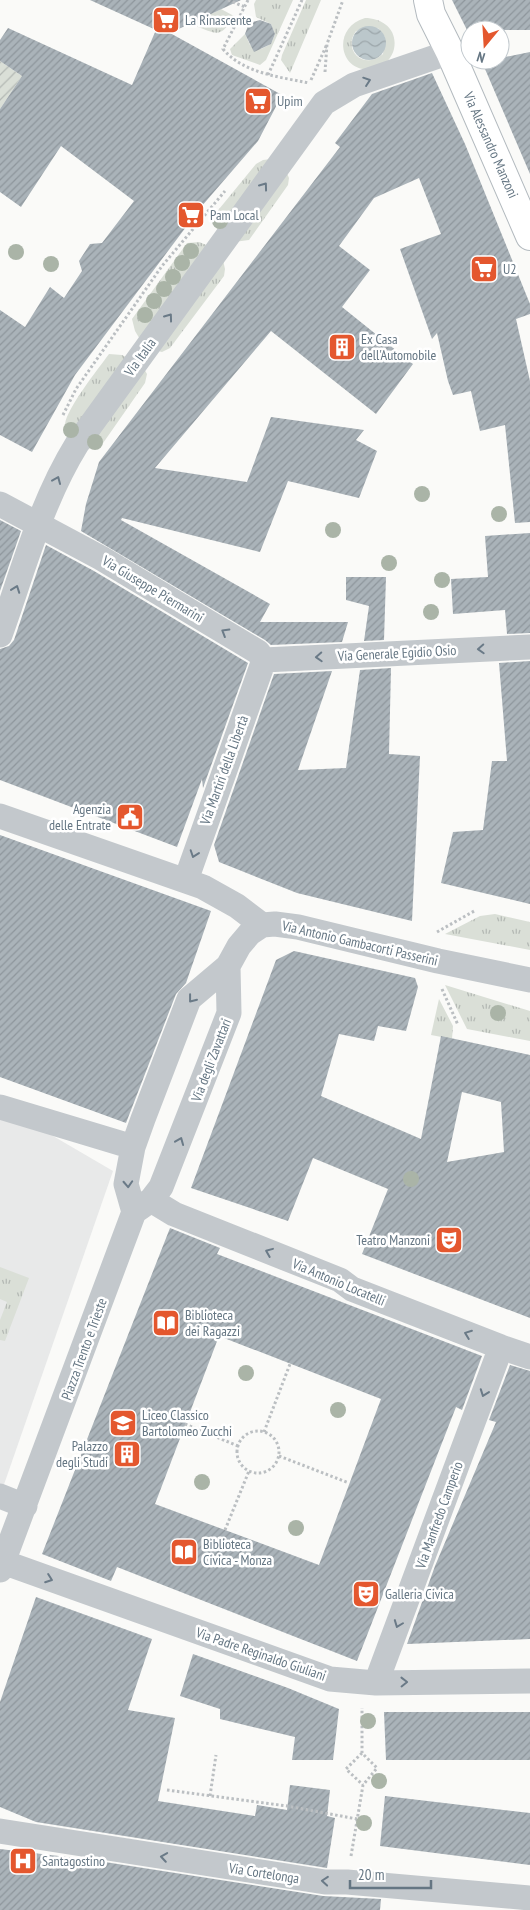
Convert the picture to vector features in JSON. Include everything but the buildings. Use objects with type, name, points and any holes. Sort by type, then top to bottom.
[{"type":"street","points":[[316,95],[354,85],[447,47],[421,20],[416,13],[412,0]]},
{"type":"street","name":"Via Alessandro Manzoni","points":[[428,0],[431,14],[530,236]]},
{"type":"street","name":"Via Italia","points":[[0,635],[61,469],[316,95]]},
{"type":"street","name":"Via Giuseppe Piermarini","points":[[0,504],[101,558],[258,652],[264,660]]},
{"type":"street","name":"Via Generale Egidio Osio","points":[[264,660],[530,647]]},
{"type":"street","name":"Via Martiri della Libertà","points":[[186,880],[264,660]]},
{"type":"street","name":"Via Antonio Gambacorti Passerini","points":[[1,816],[203,887],[237,906],[262,925],[298,926],[438,961],[530,980]]},
{"type":"street","points":[[143,1206],[126,1184],[133,1147],[190,999],[228,966],[239,946],[250,933],[262,925]]},
{"type":"street","name":"Via degli Zavattari","points":[[143,1206],[161,1187],[229,1013],[228,966]]},
{"type":"street","points":[[0,1107],[133,1147]]},
{"type":"street","name":"Via Antonio Locatelli","points":[[143,1206],[174,1214],[340,1280],[352,1289],[501,1347],[530,1356]]},
{"type":"street","name":"Piazza Trento e Trieste","points":[[2,1566],[143,1206]]},
{"type":"street","name":"Via Manfredo Camperio","points":[[369,1682],[501,1347]]},
{"type":"street","points":[[0,1496],[25,1506]]},
{"type":"street","name":"Via Padre Reginaldo Giuliani","points":[[2,1566],[330,1679],[369,1682],[530,1681]]},
{"type":"street","name":"Via Cortelonga","points":[[0,1831],[316,1880],[530,1898]]},
{"type":"path","points":[[228,0],[244,7]]},
{"type":"path","points":[[248,0],[223,49],[231,58],[268,75],[309,83],[316,95]]},
{"type":"path","points":[[268,75],[302,0]]},
{"type":"path","points":[[309,83],[327,44],[343,0]]},
{"type":"path","points":[[316,95],[327,44]]},
{"type":"path","points":[[59,424],[76,389],[162,266],[227,189]]},
{"type":"path","points":[[438,932],[476,910]]},
{"type":"path","points":[[439,984],[458,1025]]},
{"type":"path","points":[[264,1432],[290,1364]]},
{"type":"path","points":[[185,1424],[238,1446]]},
{"type":"path","points":[[264,1432],[274,1439],[278,1445],[279,1456],[273,1468],[264,1473],[249,1471],[240,1463],[237,1453],[238,1446],[248,1434],[264,1432]]},
{"type":"path","points":[[279,1456],[349,1483]]},
{"type":"path","points":[[225,1530],[249,1471]]},
{"type":"path","points":[[363,1785],[346,1768],[362,1753],[369,1682]]},
{"type":"path","points":[[347,1882],[363,1785],[377,1768],[362,1753]]},
{"type":"path","points":[[210,1796],[216,1755]]},
{"type":"path","points":[[167,1790],[287,1806],[357,1819]]},
{"type":"shaded area","points":[[0,1105],[113,1171],[0,1496]]},
{"type":"green space","points":[[256,0],[293,0],[266,60],[260,65],[232,55],[230,49],[245,34],[250,45],[261,49],[271,44],[275,34],[271,24],[256,17],[254,4]]},
{"type":"green space","points":[[306,0],[321,0],[290,73],[281,60],[282,55]]},
{"type":"green space","points":[[202,9],[213,13],[221,9],[234,16],[225,28],[218,33],[195,26]]},
{"type":"green space","points":[[365,18],[377,20],[391,30],[395,42],[394,49],[391,57],[385,63],[370,69],[359,68],[351,64],[343,48],[347,31],[354,23]],"holes":[[[378,28],[385,37],[383,54],[376,59],[362,59],[353,51],[352,38],[356,31]]]},
{"type":"green space","points":[[0,61],[22,76],[0,109]]},
{"type":"green space","points":[[271,159],[219,232],[213,220],[215,214],[256,164],[263,160]]},
{"type":"green space","points":[[286,171],[289,178],[288,185],[249,240],[234,242]]},
{"type":"green space","points":[[199,242],[209,246],[141,341],[135,331],[132,319],[187,243]]},
{"type":"green space","points":[[223,260],[224,276],[170,348],[162,352],[154,350]]},
{"type":"green space","points":[[109,354],[122,355],[128,358],[69,439],[65,424],[71,408]]},
{"type":"green space","points":[[143,367],[147,374],[145,383],[101,446],[93,449],[85,448]]},
{"type":"green space","points":[[495,914],[530,922],[530,950],[445,934],[480,916]]},
{"type":"green space","points":[[445,985],[530,1011],[530,1041],[467,1029]]},
{"type":"green space","points":[[439,999],[453,1026],[452,1039],[431,1035]]},
{"type":"green space","points":[[0,1267],[29,1278],[5,1341],[0,1340],[0,1320],[7,1302],[0,1299]]},
{"type":"water","points":[[369,26],[376,27],[381,31],[385,36],[385,50],[381,55],[376,59],[369,60],[362,59],[357,55],[353,50],[352,43],[353,36],[357,31],[362,27]]},
{"type":"place","name":"La Rinascente","points":[[166,20]]},
{"type":"place","name":"Upim","points":[[258,101]]},
{"type":"place","name":"Pam Local","points":[[191,215]]},
{"type":"place","name":"U2","points":[[484,269]]},
{"type":"place","name":"Ex Casa dell'Automobile","points":[[342,347]]},
{"type":"place","name":"Agenzia delle Entrate","points":[[130,817]]},
{"type":"place","name":"Teatro Manzoni","points":[[449,1240]]},
{"type":"place","name":"Biblioteca dei Ragazzi","points":[[166,1323]]},
{"type":"place","name":"Liceo Classico Bartolomeo Zucchi","points":[[123,1423]]},
{"type":"place","name":"Palazzo degli Studi","points":[[127,1454]]},
{"type":"place","name":"Biblioteca Civica - Monza","points":[[184,1552]]},
{"type":"place","name":"Galleria Civica","points":[[366,1594]]},
{"type":"place","name":"Santagostino","points":[[23,1861]]}]
